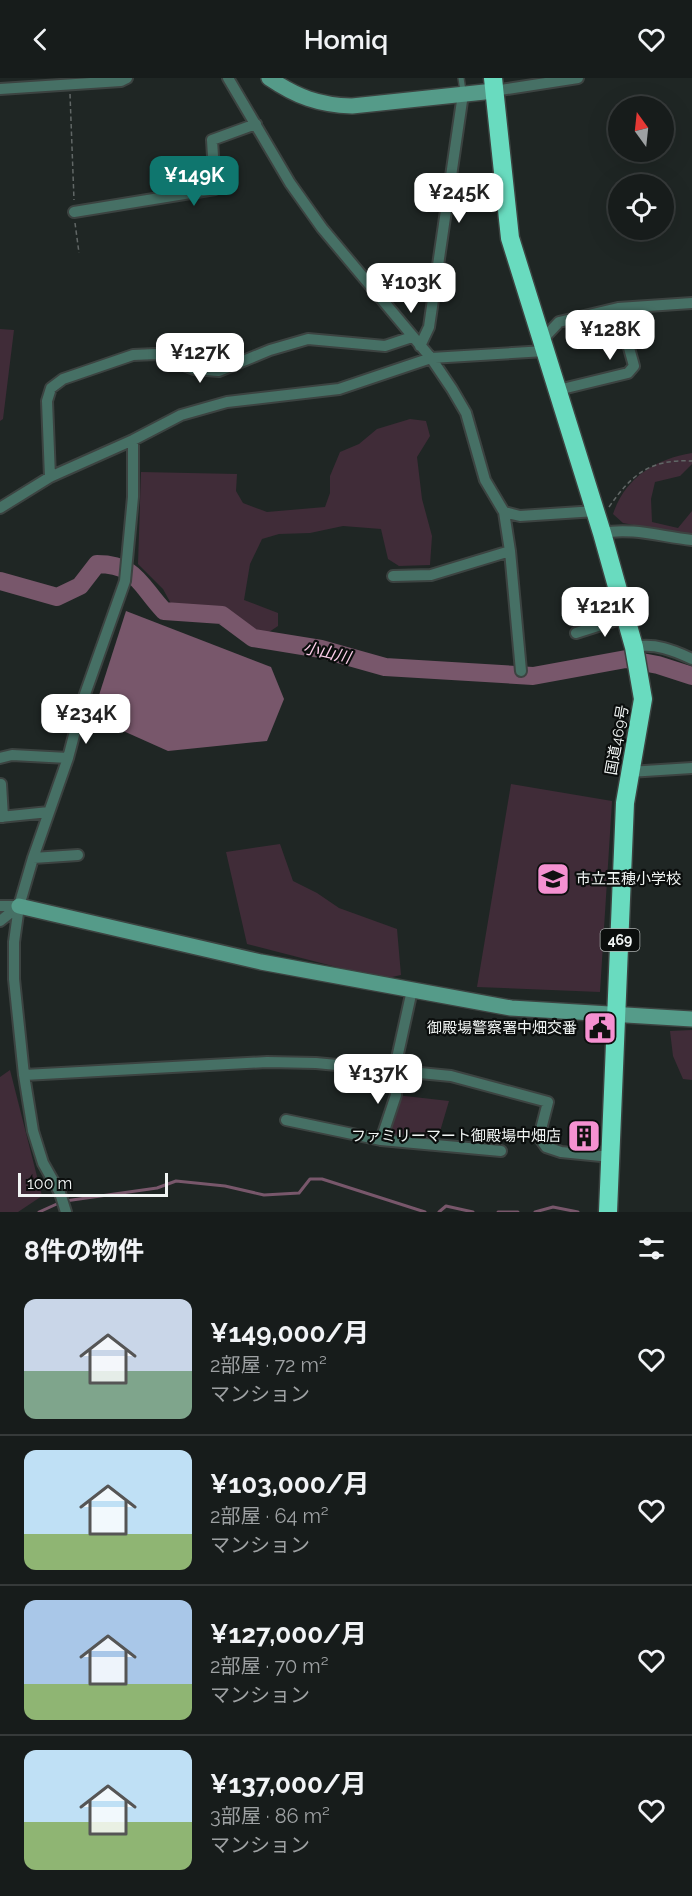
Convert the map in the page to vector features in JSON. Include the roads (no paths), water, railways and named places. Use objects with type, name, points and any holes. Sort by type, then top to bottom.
[{"type":"highway","name":"国道469号","points":[[494,85],[510,238],[599,521],[636,657],[643,699],[629,772],[626,803],[608,1212]]},
{"type":"street","points":[[0,89],[127,78]]},
{"type":"street","points":[[228,78],[290,183],[321,228],[431,358],[466,413],[485,480],[504,512],[510,551],[521,671]]},
{"type":"street","points":[[269,78],[298,96],[332,105],[352,106],[463,94],[494,85],[579,78]]},
{"type":"street","points":[[420,346],[429,327],[463,94]]},
{"type":"street","points":[[74,212],[215,189],[212,140],[256,124]]},
{"type":"street","points":[[0,508],[50,477],[133,440],[181,415],[227,402],[339,389],[431,358],[544,345],[560,322],[618,308],[692,303]]},
{"type":"street","points":[[558,390],[628,373],[634,366],[618,308]]},
{"type":"street","points":[[50,477],[46,401],[51,388],[63,379],[133,356],[156,354],[194,369],[219,371],[270,350],[308,339],[385,346],[412,337]]},
{"type":"street","points":[[66,1212],[60,1193],[43,1163],[33,1131],[24,1075],[14,979],[14,942],[20,906],[33,858],[68,758],[84,696],[126,578],[133,497],[133,440]]},
{"type":"street","points":[[504,512],[520,516],[599,521],[654,536],[692,540]]},
{"type":"street","points":[[393,576],[431,575],[510,551]]},
{"type":"street","points":[[576,633],[626,617]]},
{"type":"street","points":[[636,657],[646,645],[673,650],[692,659]]},
{"type":"street","points":[[0,758],[12,755],[68,758]]},
{"type":"street","points":[[629,772],[692,768]]},
{"type":"street","points":[[1,784],[2,817],[49,812]]},
{"type":"street","points":[[33,858],[78,855]]},
{"type":"street","points":[[0,906],[20,906],[261,962],[511,1008],[692,1019]]},
{"type":"street","points":[[0,921],[20,906]]},
{"type":"street","points":[[381,1140],[396,1095],[394,1072],[412,990]]},
{"type":"street","points":[[24,1075],[267,1062],[316,1063],[451,1076],[548,1102],[539,1137],[546,1147],[561,1152],[611,1157]]},
{"type":"street","points":[[286,1120],[381,1140],[501,1151]]},
{"type":"lane","points":[[461,78],[463,94]]},
{"type":"waterway","name":"小山川","points":[[0,581],[57,597],[80,586],[97,564],[110,565],[121,568],[137,578],[164,611],[222,615],[253,638],[321,649],[385,667],[533,676],[626,659],[658,665],[692,676]]},
{"type":"waterway","points":[[65,1201],[157,1188],[176,1181],[225,1186],[264,1195],[299,1193],[310,1179],[322,1179],[425,1212]]},
{"type":"waterway","points":[[39,1212],[59,1203]]},
{"type":"waterway","points":[[439,1212],[446,1206],[473,1212]]},
{"type":"waterway","points":[[535,1212],[553,1207],[578,1212]]},
{"type":"waterway","points":[[498,1212],[518,1212]]},
{"type":"place","name":"市立玉穂小学校","points":[[553,879]]},
{"type":"place","name":"御殿場警察署中畑交番","points":[[600,1028]]},
{"type":"place","name":"ファミリーマート御殿場中畑店","points":[[584,1136]]}]
